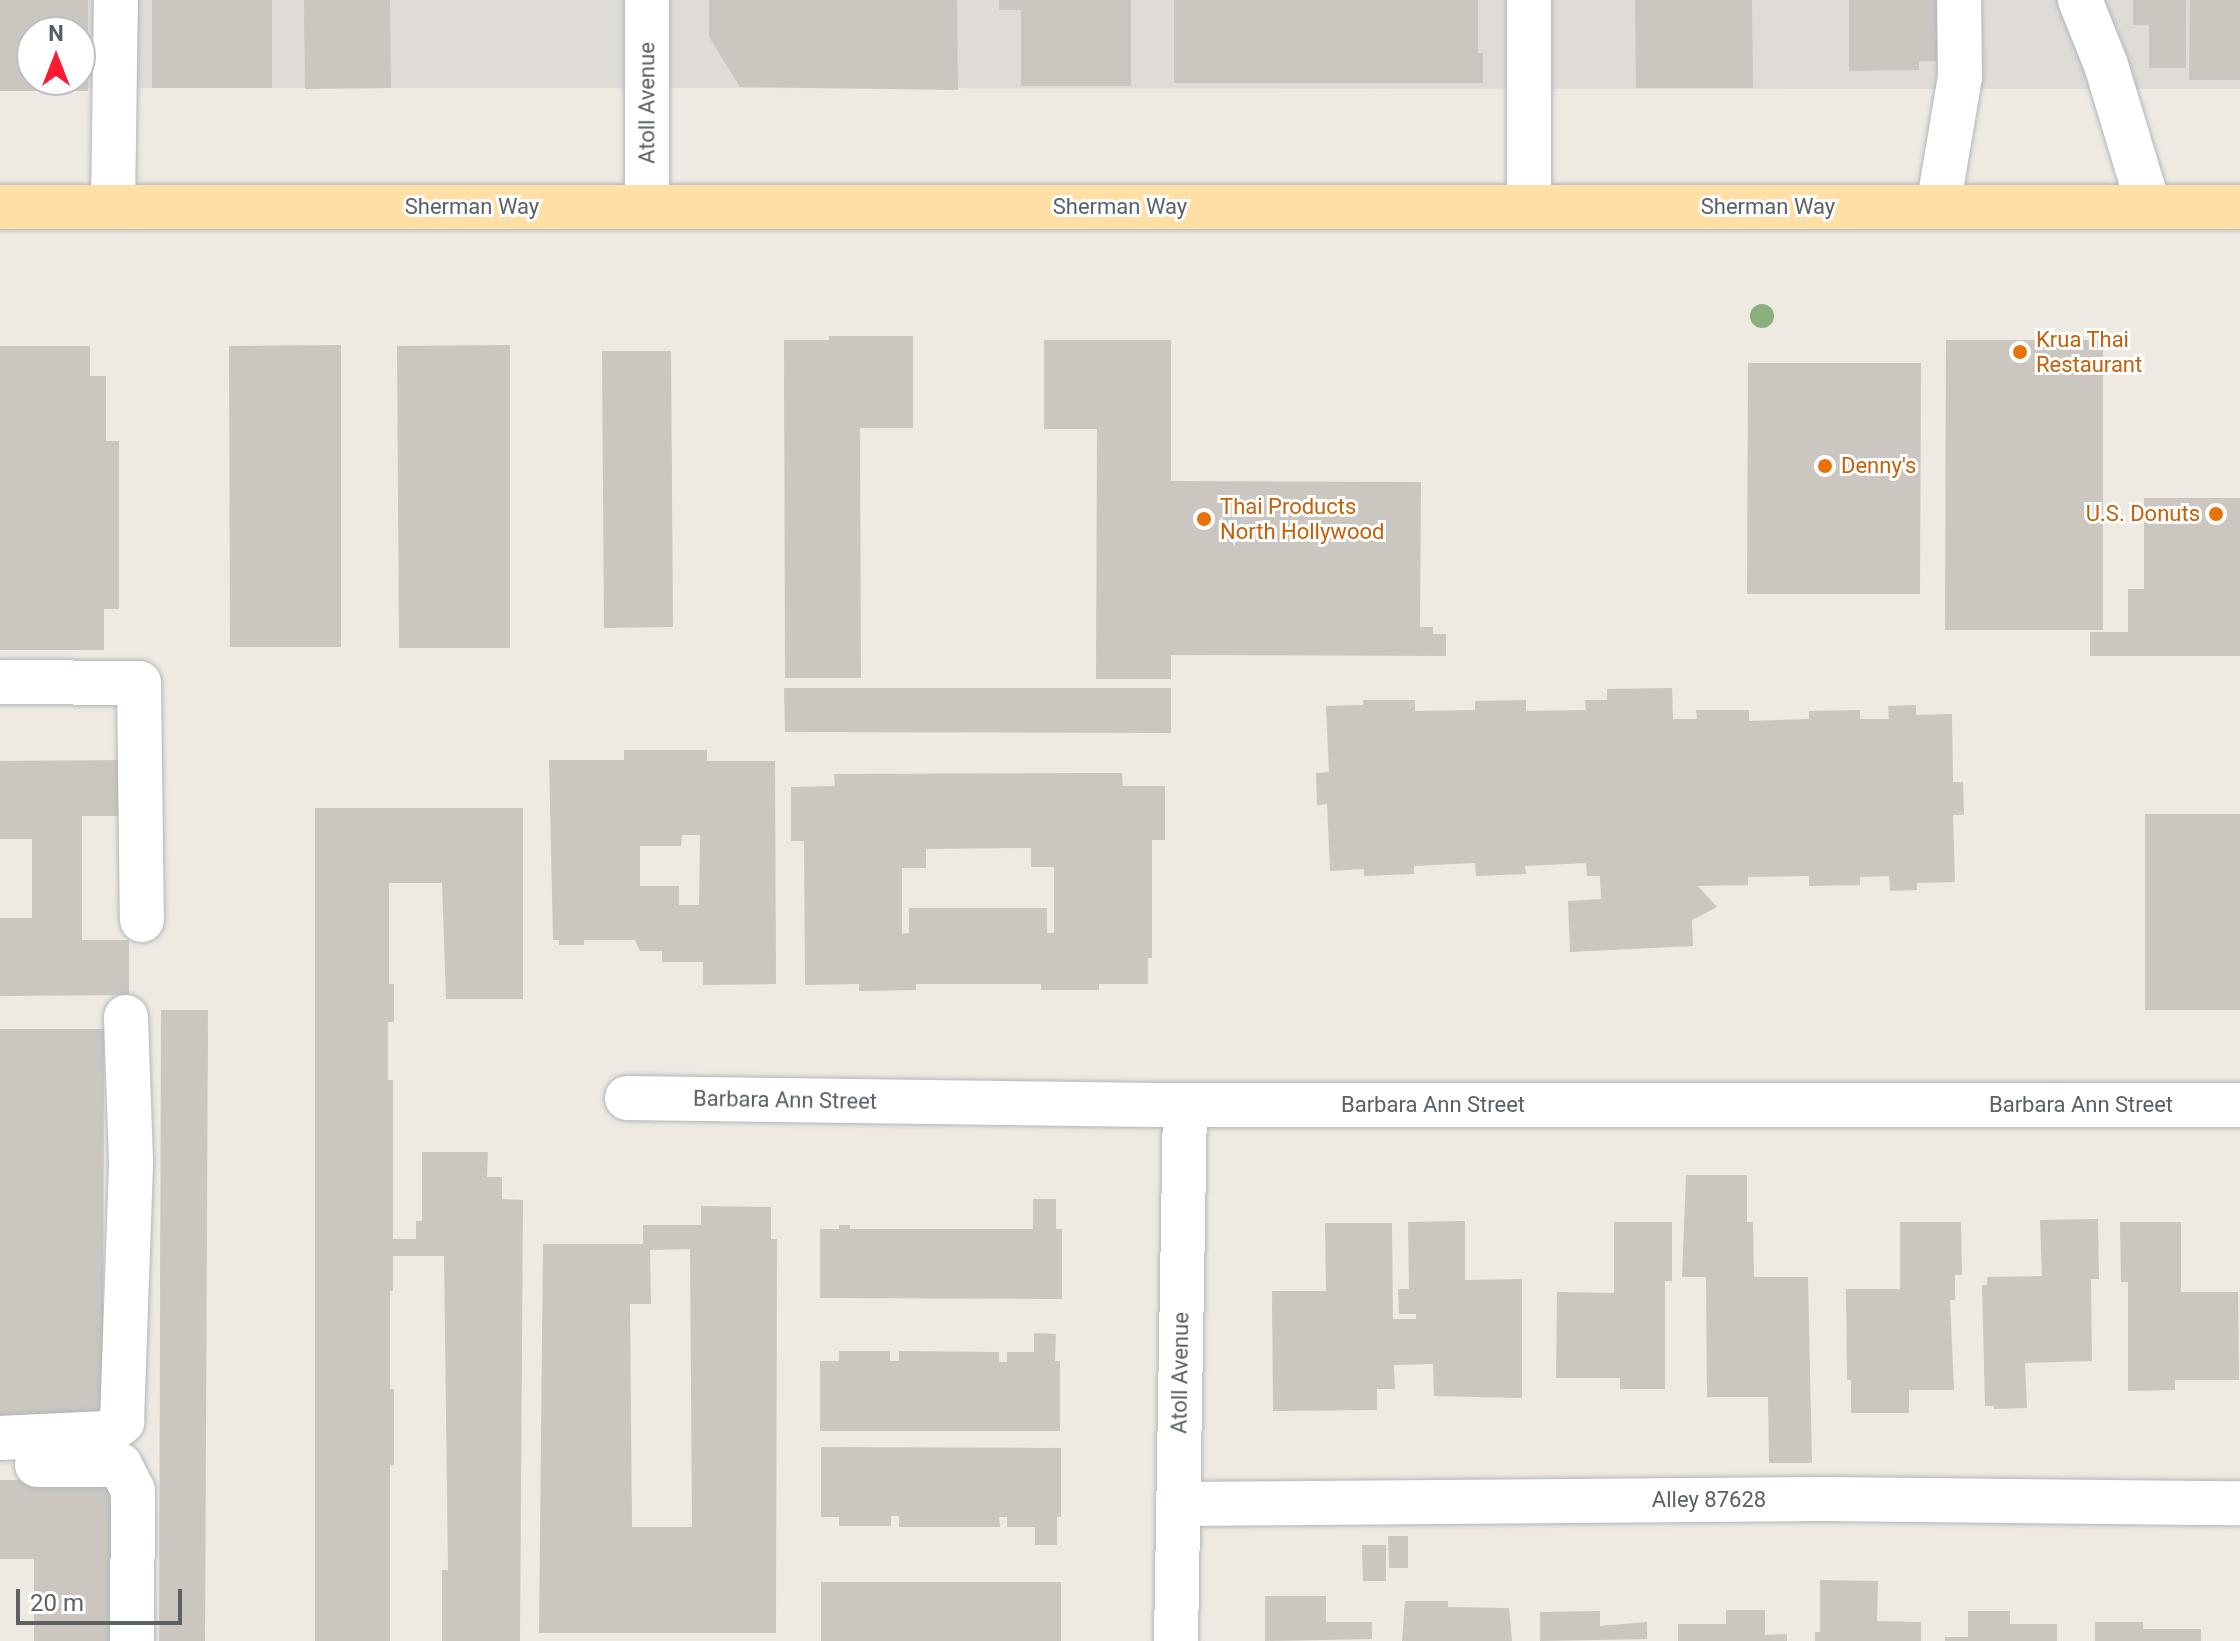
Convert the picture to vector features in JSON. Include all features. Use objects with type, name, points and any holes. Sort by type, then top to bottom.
[{"type":"main road","name":"Sherman Way","points":[[0,207],[2240,207]]},
{"type":"street","points":[[113,207],[116,0]]},
{"type":"street","name":"Atoll Avenue","points":[[647,0],[647,207]]},
{"type":"street","points":[[1529,0],[1529,207]]},
{"type":"street","points":[[1938,207],[1960,77],[1959,0]]},
{"type":"street","points":[[2080,0],[2106,65],[2149,207]]},
{"type":"street","points":[[0,682],[139,683],[142,920]]},
{"type":"street","points":[[0,1438],[107,1433],[122,1422],[131,1161],[126,1017]]},
{"type":"street","name":"Barbara Ann Street","points":[[627,1098],[1185,1105],[2240,1105]]},
{"type":"street","name":"Atoll Avenue","points":[[1176,1641],[1185,1105]]},
{"type":"street","points":[[0,1465],[120,1465],[133,1490],[132,1641]]},
{"type":"street","name":"Alley 87628","points":[[1178,1504],[1824,1499],[2240,1503]]},
{"type":"shaded area","points":[[0,0],[2240,0],[2240,89],[96,88],[96,16],[16,16],[16,88],[0,88]]},
{"type":"building","points":[[0,0],[88,0],[88,16],[16,16],[16,91],[0,91]]},
{"type":"building","points":[[152,0],[272,0],[272,88],[152,88]]},
{"type":"building","points":[[304,0],[390,0],[391,88],[305,89]]},
{"type":"building","points":[[709,0],[957,0],[958,90],[740,87],[709,37]]},
{"type":"building","points":[[999,0],[1131,0],[1131,86],[1021,86],[1021,10],[999,10]]},
{"type":"building","points":[[1174,0],[1478,0],[1478,53],[1483,53],[1483,83],[1174,83]]},
{"type":"building","points":[[1635,0],[1752,0],[1753,88],[1636,88]]},
{"type":"building","points":[[1849,0],[1939,0],[1939,61],[1919,61],[1919,70],[1849,71]]},
{"type":"building","points":[[2133,0],[2186,0],[2186,68],[2149,68],[2149,25],[2133,25]]},
{"type":"building","points":[[2190,0],[2240,0],[2240,80],[2189,80]]},
{"type":"building","points":[[829,336],[913,336],[913,428],[860,428],[861,678],[785,678],[784,340],[829,340]]},
{"type":"building","points":[[1044,340],[1171,340],[1171,481],[1421,482],[1420,627],[1433,627],[1433,634],[1446,634],[1446,656],[1171,655],[1171,679],[1096,679],[1097,429],[1044,429]]},
{"type":"building","points":[[1946,340],[2103,340],[2103,630],[1945,630]]},
{"type":"building","points":[[341,345],[341,647],[230,647],[229,346]]},
{"type":"building","points":[[510,345],[510,648],[399,648],[397,346]]},
{"type":"building","points":[[0,346],[90,346],[90,376],[106,376],[106,441],[119,441],[119,609],[104,609],[104,650],[0,650]]},
{"type":"building","points":[[602,351],[671,351],[673,627],[604,628]]},
{"type":"building","points":[[1748,363],[1921,363],[1920,594],[1747,594]]},
{"type":"building","points":[[2144,498],[2240,498],[2240,656],[2090,656],[2090,632],[2128,632],[2128,589],[2144,589]]},
{"type":"building","points":[[784,688],[1171,688],[1171,733],[785,732]]},
{"type":"building","points":[[1672,688],[1673,719],[1697,719],[1696,710],[1749,710],[1749,721],[1809,719],[1809,711],[1860,710],[1860,719],[1889,719],[1888,706],[1916,705],[1916,715],[1952,714],[1953,782],[1963,782],[1964,815],[1953,815],[1955,882],[1917,883],[1917,890],[1890,891],[1889,876],[1860,877],[1860,885],[1809,886],[1809,876],[1748,877],[1748,885],[1698,886],[1717,907],[1692,920],[1693,946],[1570,952],[1568,901],[1601,899],[1600,876],[1587,876],[1586,863],[1525,866],[1526,874],[1476,876],[1475,863],[1414,866],[1414,874],[1364,876],[1364,869],[1330,871],[1327,804],[1317,805],[1316,773],[1329,772],[1326,706],[1363,705],[1363,700],[1415,700],[1415,711],[1475,710],[1475,701],[1526,700],[1526,711],[1586,710],[1585,700],[1607,700],[1607,689]]},
{"type":"building","points":[[624,750],[707,750],[707,761],[775,761],[776,984],[703,985],[703,962],[662,962],[662,951],[640,951],[635,940],[584,940],[584,945],[559,945],[559,940],[553,940],[549,760],[624,760]],"holes":[[[682,835],[700,835],[699,905],[679,905],[679,886],[640,886],[640,846],[681,846]]]},
{"type":"building","points":[[129,760],[129,816],[82,816],[82,940],[129,940],[129,995],[0,996],[0,918],[32,918],[32,839],[0,839],[0,761]]},
{"type":"building","points":[[1122,773],[1123,786],[1165,786],[1165,840],[1152,840],[1152,958],[1148,958],[1148,984],[1099,984],[1099,990],[1041,990],[1041,984],[916,984],[916,990],[859,991],[859,984],[805,985],[804,841],[791,841],[791,787],[835,786],[834,774]],"holes":[[[1031,848],[1031,867],[1054,867],[1054,933],[1047,933],[1047,908],[909,908],[909,933],[902,934],[902,868],[926,868],[926,849]]]},
{"type":"building","points":[[315,808],[523,808],[523,999],[446,999],[442,883],[389,883],[389,984],[394,984],[394,1022],[388,1022],[388,1080],[393,1080],[393,1239],[416,1239],[416,1221],[422,1221],[422,1152],[488,1152],[487,1177],[502,1177],[502,1199],[523,1200],[520,1641],[442,1641],[442,1570],[448,1570],[444,1256],[393,1256],[393,1291],[390,1291],[394,1465],[390,1465],[390,1641],[315,1641]]},
{"type":"building","points":[[2145,814],[2240,814],[2240,1010],[2145,1010]]},
{"type":"building","points":[[161,1010],[208,1010],[205,1641],[159,1641]]},
{"type":"building","points":[[0,1029],[104,1029],[103,1432],[0,1432]]},
{"type":"building","points":[[1686,1175],[1747,1175],[1747,1222],[1753,1222],[1754,1277],[1808,1277],[1812,1463],[1769,1463],[1768,1397],[1707,1397],[1706,1277],[1682,1277]]},
{"type":"building","points":[[1033,1199],[1056,1199],[1056,1229],[1062,1229],[1062,1299],[820,1298],[820,1229],[839,1229],[839,1225],[850,1225],[850,1229],[1033,1229]]},
{"type":"building","points":[[701,1206],[771,1207],[771,1239],[777,1239],[776,1633],[539,1633],[543,1244],[643,1244],[643,1225],[701,1225]],"holes":[[[690,1249],[692,1527],[632,1527],[630,1304],[651,1304],[650,1250]]]},
{"type":"building","points":[[2098,1219],[2099,1279],[2091,1279],[2092,1361],[2025,1363],[2027,1408],[1994,1409],[1994,1406],[1985,1406],[1982,1285],[1987,1285],[1987,1277],[2042,1276],[2040,1220]]},
{"type":"building","points":[[1465,1221],[1465,1280],[1522,1279],[1522,1398],[1434,1396],[1433,1364],[1394,1365],[1395,1389],[1377,1389],[1377,1410],[1273,1411],[1272,1291],[1326,1291],[1325,1223],[1392,1223],[1393,1319],[1416,1319],[1416,1314],[1399,1314],[1398,1289],[1409,1289],[1408,1222]]},
{"type":"building","points":[[1614,1222],[1672,1222],[1672,1281],[1665,1281],[1665,1389],[1620,1389],[1620,1378],[1556,1378],[1557,1292],[1614,1293]]},
{"type":"building","points":[[1900,1222],[1961,1222],[1962,1275],[1955,1275],[1955,1300],[1950,1300],[1954,1390],[1909,1390],[1909,1413],[1851,1413],[1851,1380],[1847,1380],[1846,1289],[1900,1289]]},
{"type":"building","points":[[2120,1222],[2181,1222],[2181,1292],[2238,1292],[2239,1380],[2175,1380],[2175,1390],[2128,1391],[2128,1282],[2121,1282]]},
{"type":"building","points":[[1034,1333],[1056,1334],[1055,1361],[1060,1361],[1060,1431],[820,1431],[820,1361],[839,1361],[839,1351],[890,1351],[890,1361],[899,1361],[899,1351],[999,1352],[999,1362],[1007,1362],[1007,1352],[1034,1352]]},
{"type":"building","points":[[821,1447],[1061,1448],[1061,1517],[1057,1517],[1057,1545],[1035,1545],[1035,1527],[1007,1527],[1007,1517],[999,1517],[1000,1527],[899,1527],[899,1516],[891,1516],[891,1526],[839,1526],[839,1517],[821,1517]]},
{"type":"building","points":[[0,1480],[114,1480],[114,1641],[34,1641],[34,1559],[0,1559]]},
{"type":"building","points":[[1388,1536],[1408,1536],[1408,1568],[1389,1568]]},
{"type":"building","points":[[1362,1545],[1386,1545],[1386,1581],[1363,1581]]},
{"type":"building","points":[[1820,1580],[1878,1581],[1877,1621],[1921,1622],[1921,1641],[1815,1641],[1815,1632],[1820,1632]]},
{"type":"building","points":[[821,1582],[1061,1582],[1061,1641],[821,1641]]},
{"type":"building","points":[[1265,1596],[1326,1596],[1326,1622],[1372,1622],[1372,1639],[1265,1641]]},
{"type":"building","points":[[1405,1601],[1448,1601],[1448,1607],[1509,1608],[1512,1641],[1402,1641]]},
{"type":"building","points":[[1726,1610],[1765,1610],[1765,1635],[1787,1634],[1787,1641],[1678,1641],[1678,1624],[1726,1624]]},
{"type":"building","points":[[1600,1611],[1600,1626],[1647,1622],[1647,1639],[1540,1641],[1540,1612]]},
{"type":"building","points":[[1968,1611],[2010,1611],[2010,1624],[2057,1624],[2057,1641],[1945,1641],[1945,1637],[1968,1637]]},
{"type":"building","points":[[2095,1622],[2143,1622],[2143,1629],[2201,1629],[2201,1641],[2095,1641]]},
{"type":"place","name":"Krua Thai Restaurant","points":[[2020,352]]},
{"type":"place","name":"Denny's","points":[[1825,466]]},
{"type":"place","name":"U.S. Donuts","points":[[2216,514]]},
{"type":"place","name":"Thai Products North Hollywood","points":[[1204,519]]}]
